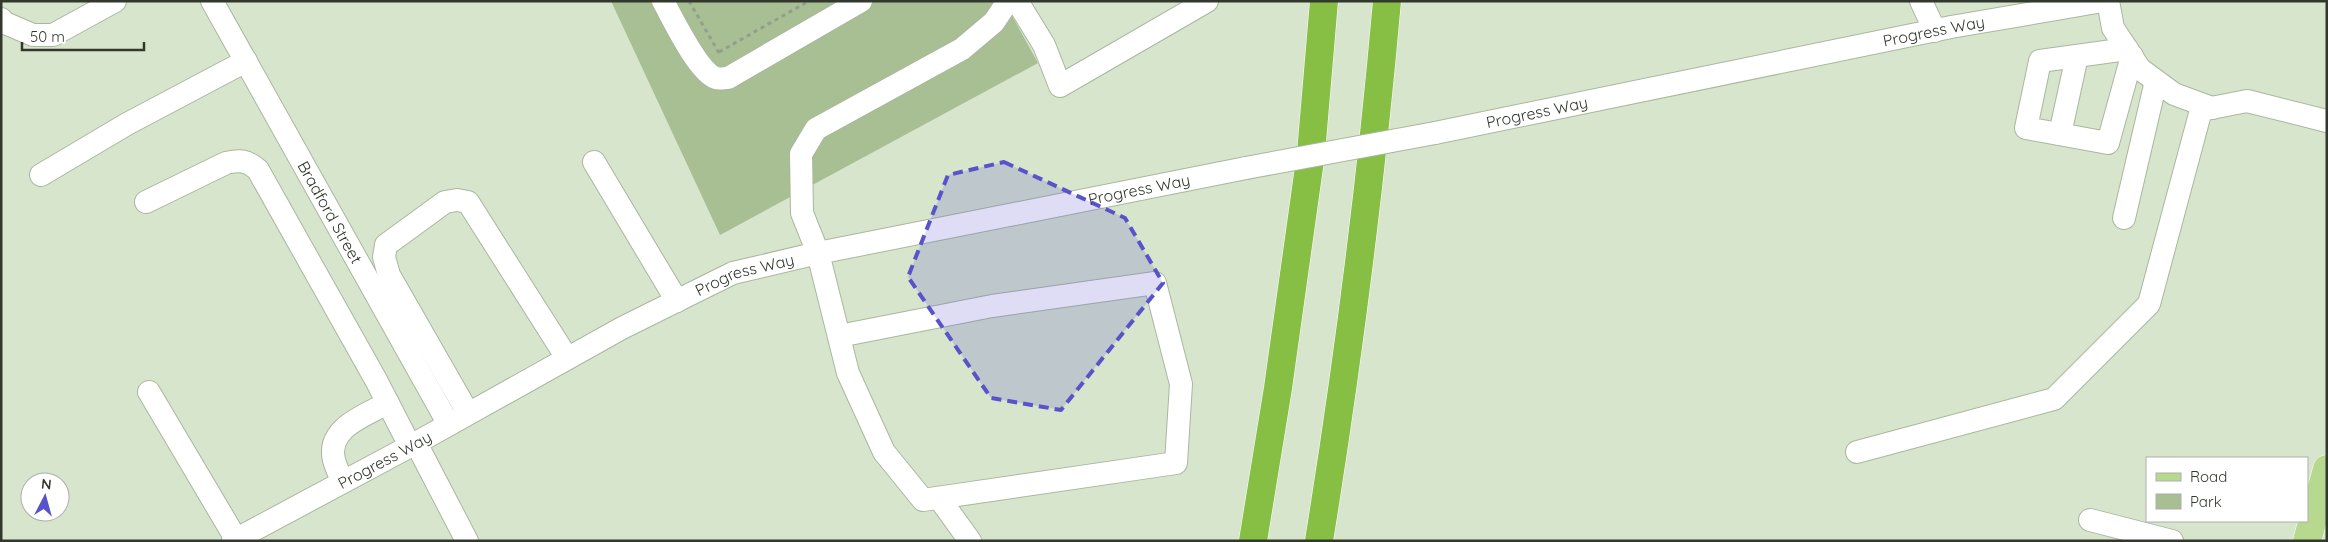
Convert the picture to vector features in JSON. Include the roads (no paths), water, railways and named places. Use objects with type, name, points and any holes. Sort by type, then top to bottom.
[{"type":"highway","points":[[1253,541],[1268,453],[1311,154],[1324,1]]},
{"type":"highway","points":[[1319,541],[1340,409],[1374,142],[1387,1]]},
{"type":"highway","points":[[1245,541],[1268,453]]},
{"type":"main road","points":[[2308,541],[2327,469]]},
{"type":"street","points":[[1,19],[5,23],[33,35],[53,35],[116,1]]},
{"type":"street","name":"Bradford Street","points":[[212,1],[448,424]]},
{"type":"street","points":[[663,1],[687,44],[706,72],[716,78],[728,78],[861,1]]},
{"type":"street","points":[[839,336],[992,306],[1155,283],[1181,384],[1176,464],[923,500],[884,452],[848,373],[818,253],[802,213],[801,154],[816,129],[962,49],[994,22],[1008,1]]},
{"type":"street","points":[[1017,1],[1044,45],[1060,86],[1207,1]]},
{"type":"street","points":[[1921,1],[1935,31]]},
{"type":"street","name":"Progress Way","points":[[234,540],[413,445],[567,358],[732,273],[818,253],[1246,168],[1435,133],[1935,31],[2103,1]]},
{"type":"street","points":[[2108,1],[2113,28],[2140,69],[2174,94],[2212,108]]},
{"type":"street","points":[[2129,53],[2108,143],[2026,128],[2040,61],[2077,56],[2129,53]]},
{"type":"street","points":[[2060,134],[2077,56]]},
{"type":"street","points":[[41,175],[127,124],[246,60]]},
{"type":"street","points":[[2124,218],[2156,81]]},
{"type":"street","points":[[1857,452],[2054,399],[2149,304],[2201,110],[2247,101],[2327,121]]},
{"type":"street","points":[[146,202],[226,163],[239,160],[250,163],[258,170],[467,541]]},
{"type":"street","points":[[594,162],[677,301]]},
{"type":"street","points":[[468,413],[389,274],[384,258],[386,245],[445,202],[457,200],[468,202],[567,358]]},
{"type":"street","points":[[150,392],[234,540]]},
{"type":"street","points":[[343,482],[334,459],[334,446],[339,434],[347,425],[388,403]]},
{"type":"street","points":[[939,498],[970,541]]},
{"type":"street","points":[[2090,520],[2172,541]]}]
